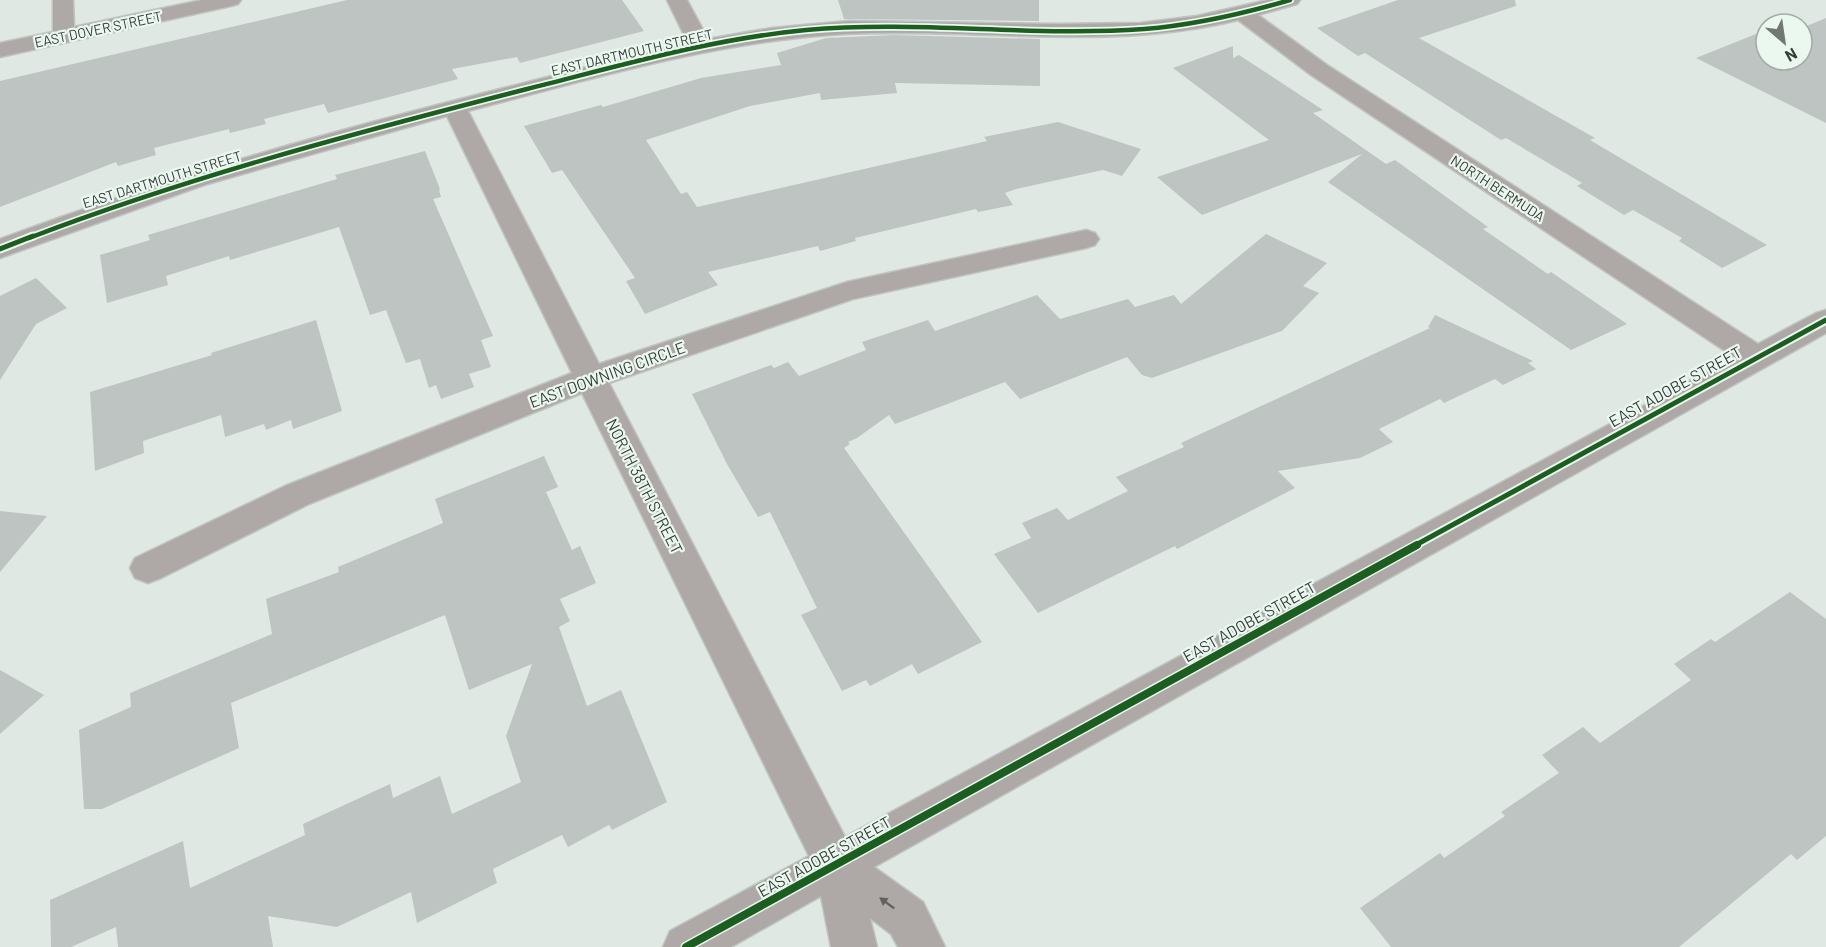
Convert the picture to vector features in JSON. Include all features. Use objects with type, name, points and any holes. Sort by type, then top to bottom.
[{"type":"street","points":[[63,0],[64,36]]},
{"type":"street","name":"EAST DOVER STREET","points":[[0,50],[231,0]]},
{"type":"street","points":[[677,0],[701,46]]},
{"type":"street","name":"EAST DARTMOUTH STREET","points":[[0,249],[78,218],[186,182],[454,107],[701,46],[806,30],[911,26],[1141,28],[1243,14],[1290,0]]},
{"type":"street","name":"NORTH BERMUDA","points":[[1243,14],[1318,70],[1756,357]]},
{"type":"street","name":"NORTH 38TH STREET","points":[[454,107],[836,865],[854,947]]},
{"type":"street","name":"EAST DOWNING CIRCLE","points":[[148,568],[297,495],[590,378],[847,291],[1086,239]]},
{"type":"street","name":"EAST ADOBE STREET","points":[[686,947],[1826,320]]},
{"type":"street","name":"NORTH 38TH STREET","points":[[836,865],[907,918],[922,947]]},
{"type":"building","points":[[347,0],[622,0],[644,31],[520,63],[517,57],[452,69],[458,79],[328,113],[324,104],[264,119],[266,124],[230,133],[229,129],[154,148],[156,155],[118,166],[116,162],[0,207],[0,81]]},
{"type":"building","points":[[838,0],[1039,0],[1039,21],[844,19]]},
{"type":"building","points":[[1398,0],[1515,0],[1516,6],[1419,38],[1595,138],[1590,140],[1767,245],[1722,268],[1679,241],[1682,238],[1633,210],[1624,215],[1577,186],[1582,183],[1506,138],[1501,140],[1365,53],[1358,56],[1317,28]]},
{"type":"building","points":[[1826,18],[1826,123],[1696,58],[1754,35],[1754,72],[1814,72],[1814,23]]},
{"type":"building","points":[[894,35],[1040,39],[1040,86],[895,83],[897,93],[821,100],[820,93],[750,106],[646,140],[681,194],[687,192],[697,207],[987,141],[984,137],[1058,122],[1141,149],[1122,176],[1103,170],[1016,189],[1005,193],[1013,205],[978,212],[976,209],[855,238],[856,241],[820,251],[818,246],[708,272],[718,285],[645,314],[626,281],[635,278],[562,170],[552,173],[524,126],[601,105],[603,107],[701,78],[781,65],[777,53],[826,38]]},
{"type":"building","points":[[1233,46],[1233,58],[1239,55],[1323,110],[1313,113],[1386,164],[1395,160],[1488,227],[1483,229],[1627,324],[1571,350],[1328,182],[1362,154],[1202,215],[1157,177],[1269,140],[1173,68]]},
{"type":"building","points":[[425,151],[440,189],[441,197],[433,199],[493,336],[481,340],[491,367],[469,374],[474,387],[441,399],[436,385],[429,388],[420,359],[406,363],[386,310],[370,315],[339,227],[230,260],[229,256],[166,276],[168,285],[107,303],[100,255],[150,240],[148,235],[337,179],[335,175]]},
{"type":"building","points":[[1266,234],[1327,263],[1303,286],[1319,293],[1282,331],[1152,378],[1142,375],[1127,357],[1020,399],[1005,382],[895,424],[889,415],[848,442],[850,444],[844,448],[982,642],[918,674],[912,664],[870,686],[866,680],[842,691],[801,615],[817,608],[770,512],[758,517],[727,464],[692,394],[771,365],[774,368],[788,362],[799,376],[866,350],[862,342],[928,320],[935,331],[1037,295],[1060,319],[1128,299],[1135,307],[1174,295],[1181,304]]},
{"type":"building","points":[[36,278],[67,308],[36,324],[0,380],[0,296]]},
{"type":"building","points":[[1435,315],[1533,361],[1528,363],[1536,369],[1503,385],[1495,379],[1444,403],[1440,399],[1379,429],[1393,442],[1360,458],[1278,471],[1295,488],[1177,549],[1175,546],[1038,613],[994,554],[1031,538],[1022,523],[1057,508],[1068,520],[1128,491],[1116,477],[1184,447],[1181,443],[1430,328],[1428,327]]},
{"type":"building","points":[[316,320],[342,411],[293,429],[291,420],[266,430],[264,424],[225,437],[221,415],[143,441],[144,453],[95,471],[90,392]]},
{"type":"building","points":[[544,456],[558,487],[546,492],[572,550],[580,546],[596,583],[560,599],[570,621],[559,627],[587,706],[621,690],[667,802],[612,830],[609,825],[568,847],[562,835],[493,869],[497,883],[417,923],[411,892],[337,927],[268,916],[273,947],[118,947],[116,927],[71,947],[51,947],[50,900],[183,841],[190,888],[305,835],[303,824],[390,784],[393,798],[440,776],[452,814],[521,782],[506,736],[532,664],[469,690],[445,615],[231,703],[239,748],[102,809],[84,809],[79,730],[131,707],[130,693],[272,634],[266,599],[339,572],[338,567],[443,523],[435,499]]},
{"type":"building","points":[[0,511],[47,516],[0,572]]},
{"type":"building","points":[[1790,592],[1826,619],[1826,836],[1797,860],[1791,854],[1679,947],[1391,947],[1360,908],[1440,853],[1444,858],[1505,816],[1501,812],[1559,773],[1542,755],[1583,727],[1600,743],[1691,680],[1674,664],[1711,639],[1715,642]]},
{"type":"building","points":[[0,670],[44,695],[0,734]]},
{"type":"cycle path","points":[[0,249],[64,224],[195,180],[327,141],[632,63],[736,40],[807,30],[849,28],[1140,29],[1215,19],[1290,0]]},
{"type":"cycle path","points":[[686,947],[1826,320]]}]
